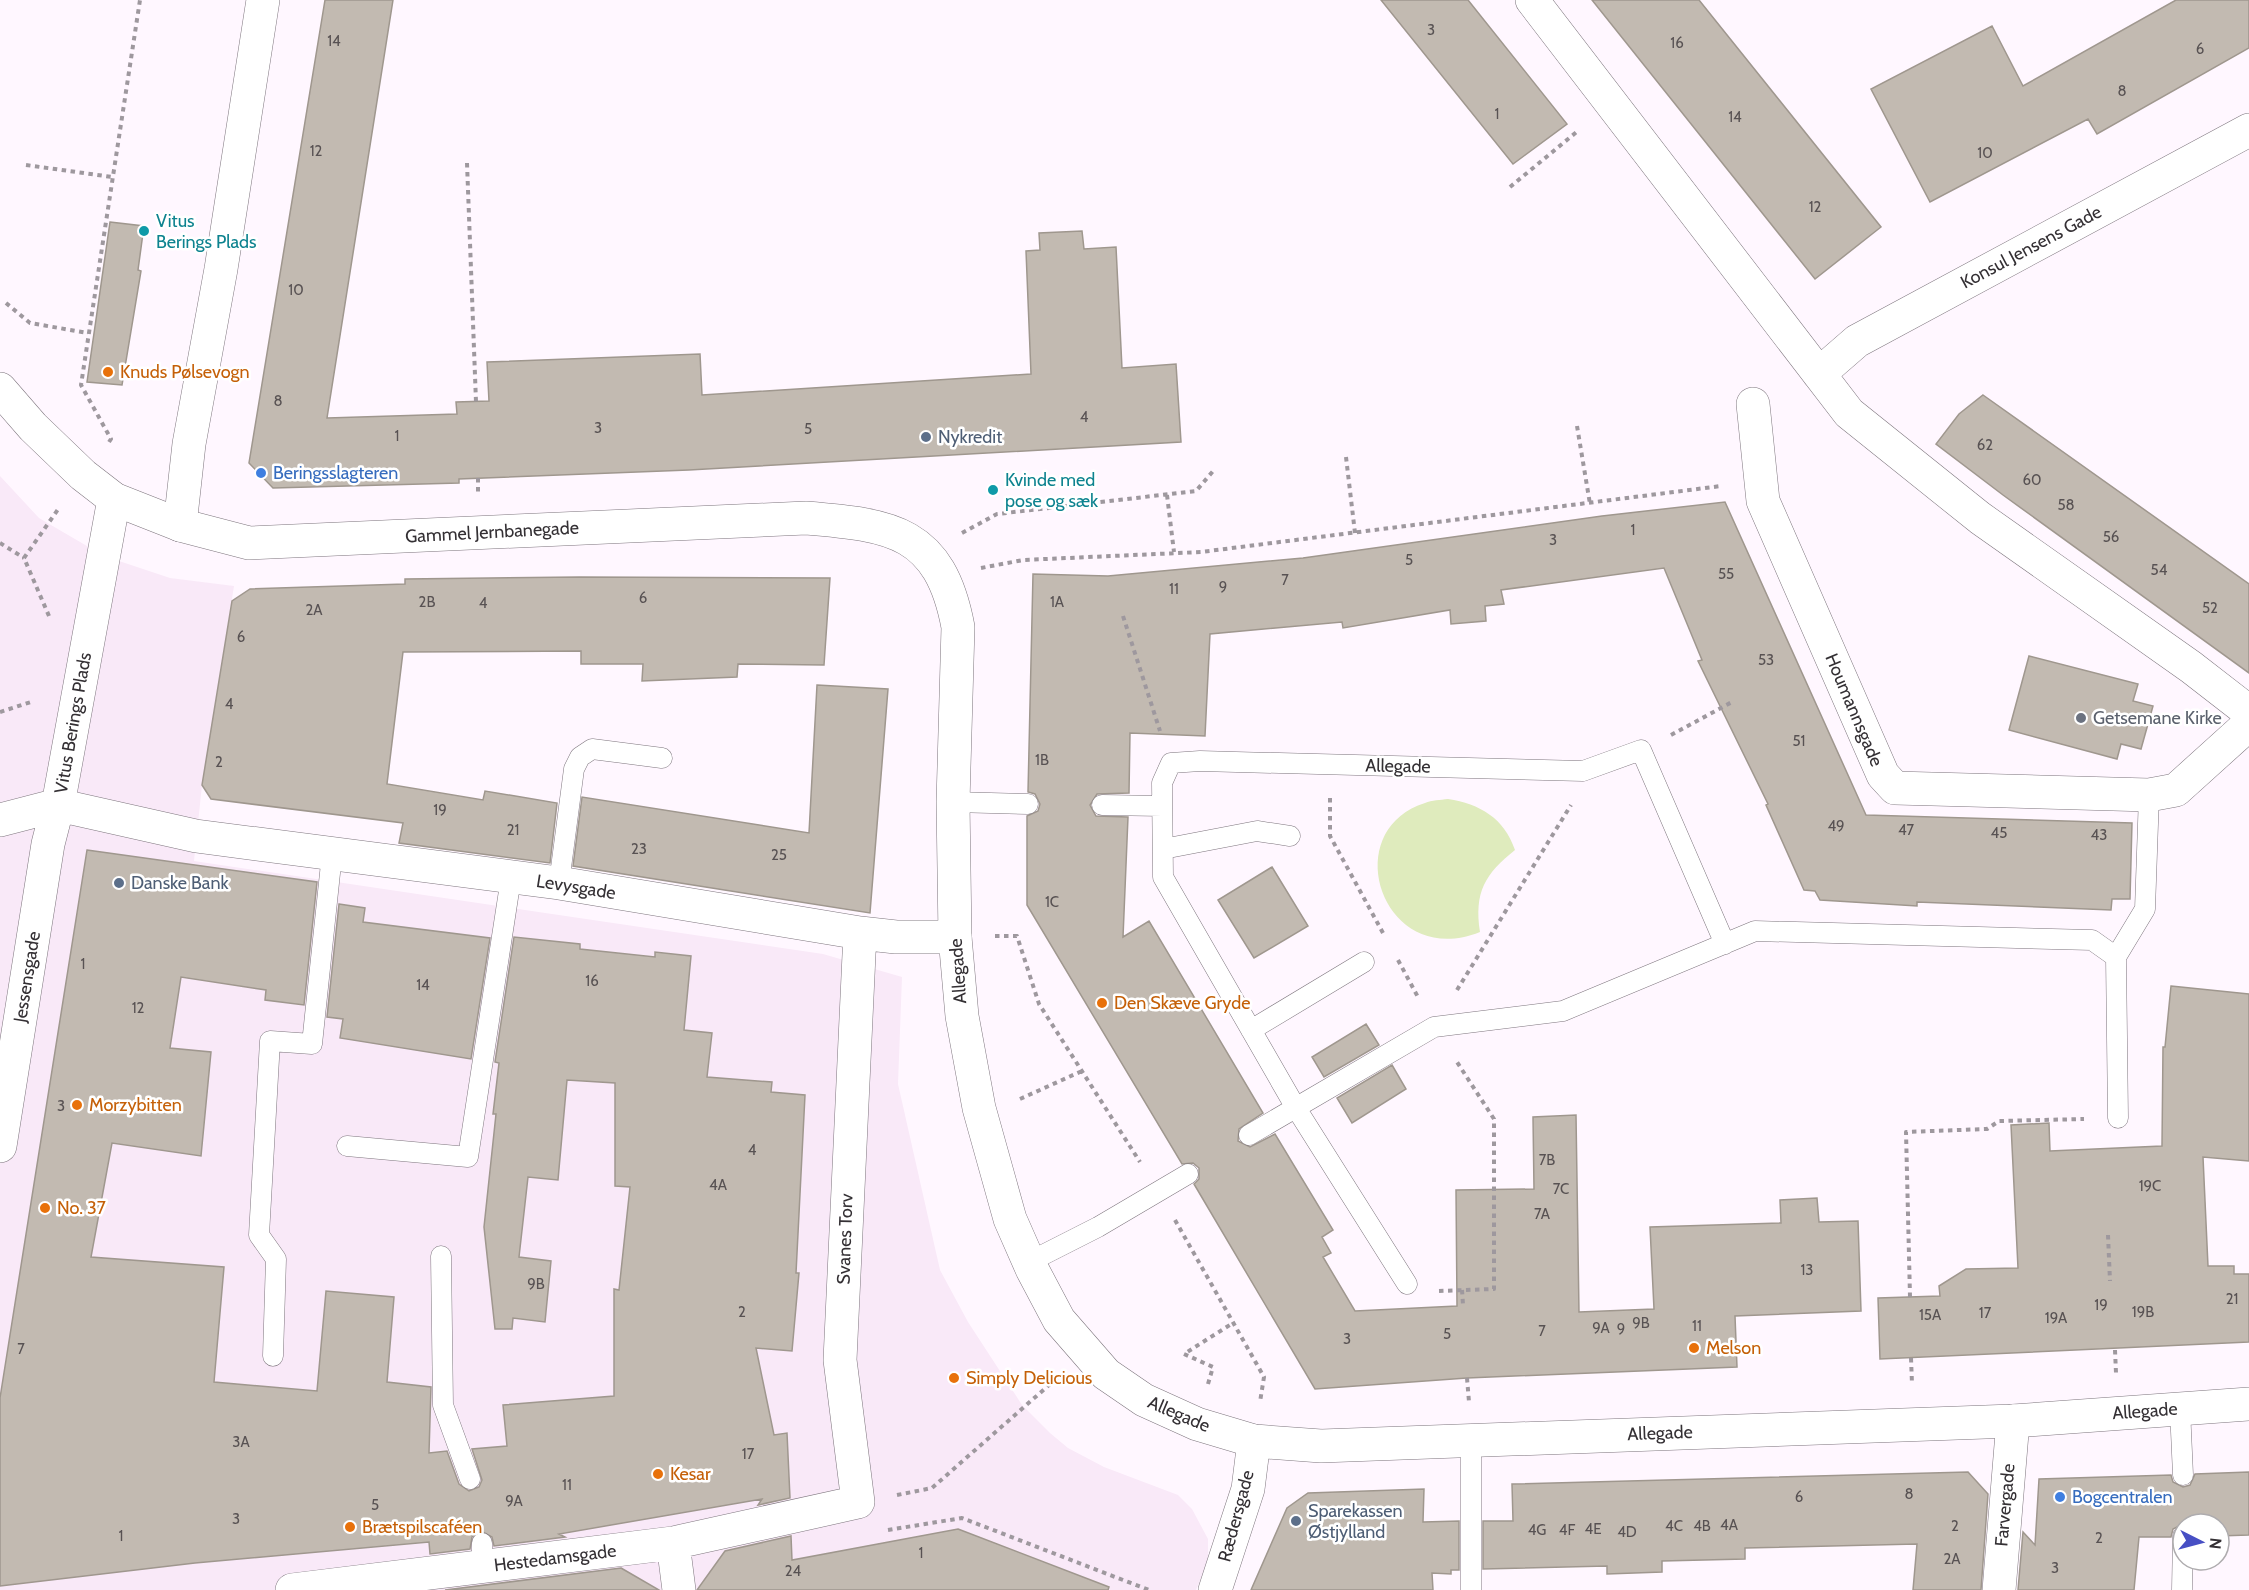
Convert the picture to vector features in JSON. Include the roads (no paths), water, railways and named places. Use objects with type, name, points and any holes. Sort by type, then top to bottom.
[{"type":"street","points":[[0,389],[33,427],[83,475],[114,499],[180,525],[189,444],[221,269],[263,0]]},
{"type":"street","points":[[1532,0],[1849,412],[1980,518],[2191,667],[2249,712]]},
{"type":"street","name":"Konsul Jensens Gade","points":[[1812,366],[2249,130]]},
{"type":"street","name":"Houmannsgade","points":[[1753,404],[1763,501],[1883,775],[1895,788],[2149,795],[2176,790],[2249,724]]},
{"type":"street","name":"Vitus Berings Plads","points":[[48,844],[58,805],[114,499]]},
{"type":"street","name":"Gammel Jernbanegade","points":[[180,525],[249,543],[806,518],[884,527],[934,563]]},
{"type":"street","name":"Allegade","points":[[934,563],[953,600],[958,627],[953,802],[955,937],[962,1016],[972,1080],[1010,1219],[1059,1320],[1106,1374],[1144,1400],[1197,1424],[1254,1441],[1321,1446],[2013,1421],[2249,1404]]},
{"type":"street","name":"Vitus Berings Plads","points":[[0,820],[58,805],[196,836]]},
{"type":"street","name":"Levysgade","points":[[196,836],[559,884],[860,933],[896,937],[955,937]]},
{"type":"street","name":"Jessensgade","points":[[0,1146],[48,844]]},
{"type":"street","name":"Svanes Torv","points":[[816,1510],[858,1502],[840,1360],[860,933]]},
{"type":"street","name":"Farvergade","points":[[1999,1590],[2013,1421]]},
{"type":"street","name":"Rædersgade","points":[[1215,1590],[1248,1489],[1254,1441]]},
{"type":"street","name":"Hestedamsgade","points":[[292,1590],[482,1555],[673,1543],[816,1510]]},
{"type":"street","points":[[673,1543],[679,1590]]},
{"type":"lane","points":[[559,884],[574,770],[580,757],[592,749],[662,758]]},
{"type":"lane","name":"Allegade","points":[[1162,806],[1162,783],[1171,763],[1200,761],[1583,771],[1641,750],[1725,944]]},
{"type":"lane","points":[[2118,1118],[2116,957],[2145,909],[2149,795]]},
{"type":"lane","points":[[953,802],[1028,804]]},
{"type":"lane","points":[[1102,804],[1162,806],[1163,877],[1296,1108],[1407,1284]]},
{"type":"lane","points":[[1163,849],[1257,831],[1290,836]]},
{"type":"lane","points":[[273,1356],[276,1259],[259,1235],[270,1041],[312,1044],[332,854]]},
{"type":"lane","points":[[347,1146],[468,1157],[511,878]]},
{"type":"lane","points":[[1249,1135],[1434,1027],[1563,1011],[1755,931],[2092,940],[2116,957]]},
{"type":"lane","points":[[1251,1030],[1364,962]]},
{"type":"lane","points":[[1029,1262],[1098,1227],[1188,1174]]},
{"type":"lane","points":[[441,1256],[443,1405],[471,1479]]},
{"type":"lane","points":[[2181,1409],[2183,1475]]},
{"type":"lane","points":[[1471,1440],[1471,1590]]},
{"type":"lane","points":[[2182,1572],[2182,1590]]},
{"type":"place","name":"Vitus Berings Plads","points":[[144,231]]},
{"type":"place","name":"Knuds Pølsevogn","points":[[108,372]]},
{"type":"place","name":"Nykredit","points":[[926,437]]},
{"type":"place","name":"Beringsslagteren","points":[[261,473]]},
{"type":"place","name":"Kvinde med pose og sæk","points":[[993,490]]},
{"type":"place","name":"Getsemane Kirke","points":[[2081,718]]},
{"type":"place","name":"Danske Bank","points":[[119,883]]},
{"type":"place","name":"Den Skæve Gryde","points":[[1102,1003]]},
{"type":"place","name":"Morzybitten","points":[[77,1105]]},
{"type":"place","name":"No. 37","points":[[45,1208]]},
{"type":"place","name":"Melson","points":[[1694,1348]]},
{"type":"place","name":"Simply Delicious","points":[[954,1378]]},
{"type":"place","name":"Kesar","points":[[658,1474]]},
{"type":"place","name":"Bogcentralen","points":[[2060,1497]]},
{"type":"place","name":"Sparekassen Østjylland","points":[[1296,1521]]},
{"type":"place","name":"Brætspilscaféen","points":[[350,1527]]}]
